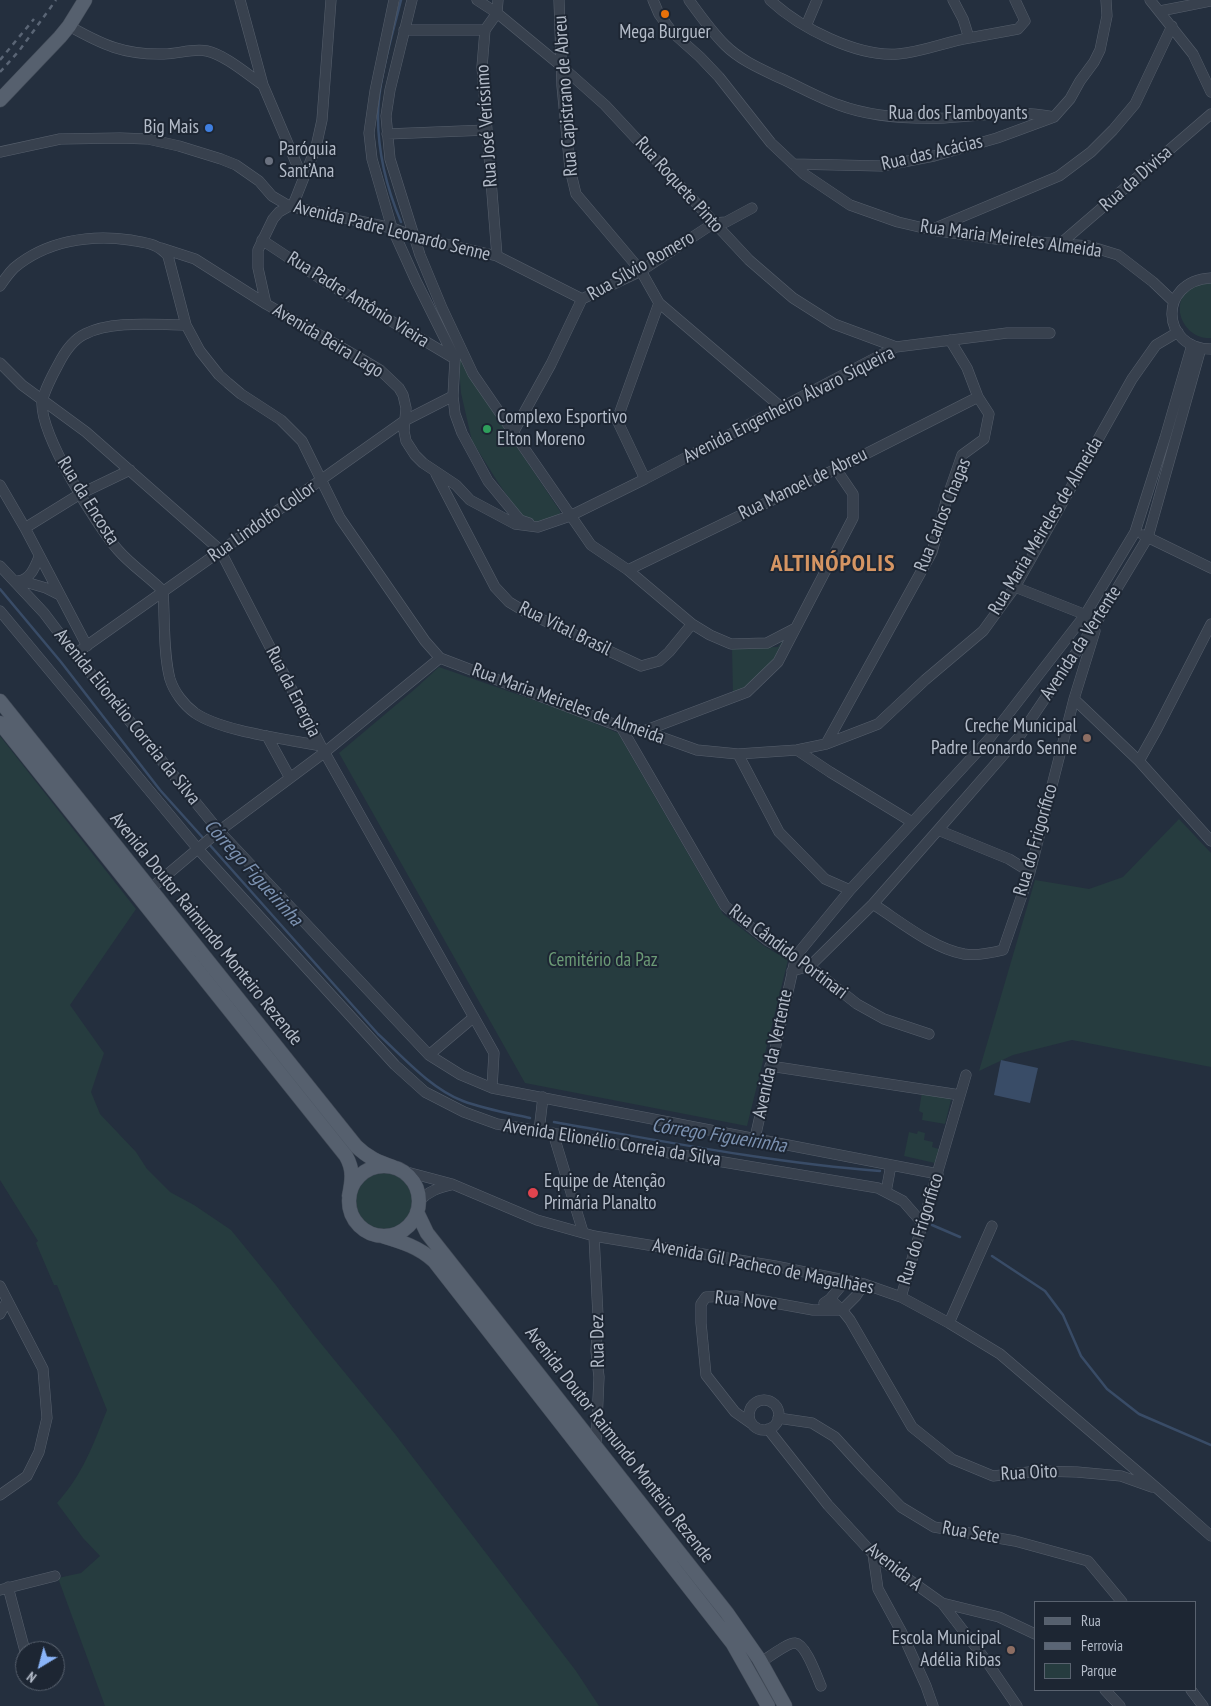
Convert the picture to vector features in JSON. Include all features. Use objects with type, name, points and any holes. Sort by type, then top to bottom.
[{"type":"main road","points":[[0,100],[50,49],[69,26],[85,0]]},
{"type":"main road","name":"Avenida Doutor Raimundo Monteiro Rezende","points":[[0,701],[356,1146],[370,1158],[398,1169],[412,1179],[417,1189],[418,1206],[427,1233],[727,1613],[761,1662],[785,1706]]},
{"type":"main road","name":"Avenida Doutor Raimundo Monteiro Rezende","points":[[0,723],[346,1156],[352,1166],[349,1207],[357,1223],[371,1234],[410,1244],[424,1252],[434,1262],[733,1644],[768,1706]]},
{"type":"main road","points":[[349,1196],[357,1177],[365,1171],[378,1166],[398,1169]]},
{"type":"main road","points":[[382,1236],[393,1235],[410,1225],[418,1206]]},
{"type":"street","points":[[240,0],[263,85],[303,179]]},
{"type":"street","name":"Avenida Beira Lago","points":[[331,0],[322,120],[316,147],[295,200],[276,215],[262,240],[257,258],[266,304],[365,361],[387,376],[403,395],[406,408],[404,421],[406,442],[410,450],[435,471],[456,485],[470,500],[515,524],[538,527],[570,516]]},
{"type":"street","points":[[394,0],[374,91],[369,133],[372,159],[392,228],[455,359],[452,396],[455,414],[462,433],[488,480],[520,520],[538,527]]},
{"type":"street","points":[[412,0],[390,90],[386,116],[390,159],[416,237],[420,255],[473,374],[591,545],[628,570],[692,624],[710,636],[731,644],[767,643],[794,629]]},
{"type":"street","name":"Rua Roquete Pinto","points":[[477,0],[497,13],[560,65],[625,126],[749,260],[793,298],[834,324],[896,348]]},
{"type":"street","points":[[404,30],[485,30],[497,13],[498,0]]},
{"type":"street","name":"Rua Capistrano de Abreu","points":[[559,0],[560,65],[570,169],[576,194],[641,271],[659,303]]},
{"type":"street","name":"Rua Maria Meireles Almeida","points":[[653,0],[659,14],[672,32],[706,64],[771,144],[804,174],[850,205],[898,222],[932,230],[996,239],[1089,246],[1118,255],[1153,282],[1174,302]]},
{"type":"street","name":"Rua dos Flamboyants","points":[[689,0],[724,45],[735,53],[752,64],[838,105],[865,112],[894,116],[943,118],[1004,113],[1040,114],[1054,117]]},
{"type":"street","points":[[770,0],[788,15],[829,38],[861,50],[896,54],[924,51],[947,42],[1018,29],[1025,21],[1015,0]]},
{"type":"street","points":[[806,26],[817,0]]},
{"type":"street","points":[[953,0],[963,19],[969,38]]},
{"type":"street","name":"Rua das Acácias","points":[[793,164],[882,166],[934,156],[1054,117],[1070,99],[1100,50],[1107,16],[1106,0]]},
{"type":"street","points":[[1150,0],[1193,54],[1211,92]]},
{"type":"street","points":[[1160,11],[1211,1]]},
{"type":"street","points":[[69,26],[98,42],[121,50],[146,54],[166,54],[199,50],[209,52],[220,56],[263,85]]},
{"type":"street","points":[[932,230],[1059,176],[1090,152],[1113,130],[1135,104],[1172,26]]},
{"type":"street","name":"Rua José Veríssimo","points":[[485,30],[482,67],[497,256]]},
{"type":"street","name":"Rua da Divisa","points":[[1060,244],[1211,114]]},
{"type":"street","points":[[388,134],[487,130]]},
{"type":"street","name":"Avenida Padre Leonardo Senne","points":[[1,152],[60,139],[120,138],[155,140],[179,146],[236,165],[260,181],[272,196],[289,206],[392,228],[416,237],[497,256],[582,299]]},
{"type":"street","name":"Rua Sílvio Romero","points":[[514,431],[551,364],[582,299],[641,271],[714,223],[726,222],[752,208]]},
{"type":"street","points":[[0,286],[13,269],[37,252],[73,240],[90,238],[121,239],[160,247],[195,259],[266,304]]},
{"type":"street","name":"Rua Padre Antônio Vieira","points":[[262,240],[324,281],[455,359]]},
{"type":"street","name":"Rua Maria Meireles de Almeida","points":[[160,247],[168,256],[186,325],[200,351],[219,375],[241,394],[281,420],[302,441],[340,518],[425,641],[440,658],[621,728],[644,731],[697,750],[738,754],[797,750],[826,744],[878,724],[925,680],[983,631],[1015,587],[1132,379],[1156,345],[1178,332]]},
{"type":"street","points":[[1201,347],[1184,340],[1178,332],[1173,318],[1174,302],[1179,292],[1188,283],[1199,278],[1211,278]]},
{"type":"street","points":[[645,479],[617,420],[659,303],[782,408]]},
{"type":"street","points":[[42,401],[54,370],[66,351],[85,334],[99,329],[120,326],[186,325]]},
{"type":"street","name":"Avenida Engenheiro Álvaro Siqueira","points":[[570,516],[896,348],[1007,333],[1050,333]]},
{"type":"street","name":"Rua Carlos Chagas","points":[[826,744],[932,552],[947,498],[962,455],[984,439],[989,414],[978,397],[967,368],[950,340]]},
{"type":"street","name":"Avenida da Vertente","points":[[755,1138],[796,956],[850,890],[989,740],[1085,615],[1135,532],[1165,438],[1201,347]]},
{"type":"street","name":"Avenida da Vertente","points":[[792,971],[810,966],[873,904],[938,830],[1019,737],[1098,620],[1148,537],[1201,347]]},
{"type":"street","name":"Rua da Energia","points":[[0,363],[22,385],[86,432],[220,550],[323,749],[494,1053],[492,1088]]},
{"type":"street","name":"Rua Lindolfo Collor","points":[[75,654],[404,421],[452,396]]},
{"type":"street","name":"Rua Manoel de Abreu","points":[[628,570],[836,469],[978,397]]},
{"type":"street","name":"Rua da Encosta","points":[[42,401],[44,420],[52,440],[97,522],[119,551],[163,591]]},
{"type":"street","points":[[644,731],[747,692],[778,662],[854,518],[853,494],[836,469]]},
{"type":"street","points":[[25,528],[80,494],[130,470]]},
{"type":"street","name":"Rua Vital Brasil","points":[[435,471],[495,587],[509,602],[517,607],[641,666],[658,661],[669,652],[692,624]]},
{"type":"street","points":[[0,485],[25,528],[87,646]]},
{"type":"street","points":[[1135,532],[1211,568]]},
{"type":"street","points":[[18,581],[32,572],[39,557]]},
{"type":"street","name":"Avenida Elionélio Correia da Silva","points":[[0,566],[18,581],[219,831],[429,1055],[461,1074],[492,1088],[938,1174]]},
{"type":"street","points":[[18,581],[46,588],[60,595]]},
{"type":"street","points":[[1015,587],[1098,620]]},
{"type":"street","points":[[163,591],[169,671],[174,687],[181,699],[194,712],[214,722],[323,749]]},
{"type":"street","points":[[44,614],[51,616],[62,610],[64,605]]},
{"type":"street","name":"Avenida Elionélio Correia da Silva","points":[[0,611],[198,849],[395,1065],[425,1092],[464,1112],[498,1124],[878,1188],[903,1201],[923,1224]]},
{"type":"street","name":"Rua do Frigorífico","points":[[873,904],[941,947],[966,954],[990,953],[1003,950],[1030,872],[1074,700],[1098,620]]},
{"type":"street","points":[[1139,761],[1157,730],[1211,624]]},
{"type":"street","points":[[150,889],[219,831],[290,778],[323,749],[440,658]]},
{"type":"street","points":[[1074,700],[1139,761],[1211,841]]},
{"type":"street","name":"Rua Cândido Portinari","points":[[621,728],[725,906],[768,941],[810,966],[857,1004],[884,1019],[929,1034]]},
{"type":"street","points":[[267,736],[290,778]]},
{"type":"street","points":[[797,750],[912,822]]},
{"type":"street","points":[[738,754],[779,832],[824,879],[850,890]]},
{"type":"street","points":[[938,830],[1009,859],[1030,872]]},
{"type":"street","points":[[429,1055],[474,1017]]},
{"type":"street","points":[[770,1066],[960,1095]]},
{"type":"street","name":"Rua do Frigorífico","points":[[901,1297],[966,1074]]},
{"type":"street","points":[[539,1131],[543,1097]]},
{"type":"street","points":[[552,1133],[583,1232]]},
{"type":"street","points":[[886,1192],[891,1165]]},
{"type":"street","name":"Avenida Gil Pacheco de Magalhães","points":[[398,1169],[452,1184],[537,1220],[594,1236],[775,1266],[846,1280],[901,1297],[1000,1354],[1211,1536]]},
{"type":"street","points":[[418,1206],[426,1194],[436,1188],[452,1184]]},
{"type":"street","points":[[949,1323],[992,1226]]},
{"type":"street","name":"Rua Dez","points":[[594,1236],[598,1316],[596,1351],[599,1377],[596,1446]]},
{"type":"street","points":[[813,1310],[830,1299],[846,1280]]},
{"type":"street","points":[[842,1310],[856,1296],[864,1284]]},
{"type":"street","points":[[0,1286],[43,1369],[47,1418],[39,1452],[27,1476],[0,1495]]},
{"type":"street","name":"Rua Nove","points":[[752,1424],[735,1412],[706,1375],[701,1323],[702,1304],[706,1297],[736,1296],[813,1310],[842,1310]]},
{"type":"street","name":"Rua Oito","points":[[830,1299],[850,1320],[912,1428],[952,1459],[993,1476],[1038,1471],[1077,1472],[1121,1476],[1159,1490]]},
{"type":"street","points":[[0,1314],[7,1301]]},
{"type":"street","points":[[760,1401],[770,1402],[777,1408],[778,1418],[775,1425],[768,1429],[759,1429],[750,1420],[750,1410],[760,1401]]},
{"type":"street","name":"Rua Sete","points":[[778,1418],[812,1423],[835,1438],[901,1507],[934,1527],[1016,1541],[1088,1561],[1121,1601]]},
{"type":"street","name":"Avenida A","points":[[768,1429],[828,1505],[873,1554],[942,1603],[985,1659],[1017,1706]]},
{"type":"street","points":[[873,1554],[878,1589],[902,1633],[933,1706]]},
{"type":"street","points":[[22,1641],[4,1588],[55,1576]]},
{"type":"street","points":[[942,1603],[999,1617],[1034,1634]]},
{"type":"street","points":[[761,1662],[787,1646],[795,1644],[803,1647],[821,1686]]},
{"type":"street","points":[[1106,1691],[1120,1706]]},
{"type":"street","points":[[1192,1691],[1203,1706]]},
{"type":"green space","points":[[1211,283],[1211,338],[1201,337],[1193,333],[1182,319],[1180,311],[1181,302],[1185,294],[1192,287]]},
{"type":"green space","name":"Complexo Esportivo Elton Moreno","points":[[458,355],[470,377],[560,511],[560,515],[536,523],[523,518],[499,484],[472,441],[461,393]]},
{"type":"green space","points":[[785,638],[775,661],[745,688],[733,695],[732,648],[778,647]]},
{"type":"green space","name":"Cemitério da Paz","points":[[439,667],[565,711],[618,733],[723,914],[764,946],[788,960],[747,1126],[525,1083],[339,753]]},
{"type":"green space","points":[[0,736],[136,909],[70,1005],[104,1053],[91,1092],[100,1114],[136,1152],[147,1169],[170,1192],[194,1205],[231,1230],[395,1434],[576,1671],[599,1706],[105,1706],[58,1578],[81,1573],[100,1556],[83,1538],[57,1503],[81,1470],[107,1410],[57,1285],[54,1285],[36,1243],[38,1241],[0,1180]]},
{"type":"green space","points":[[1179,819],[1211,853],[1211,1067],[1072,1040],[1013,1055],[979,1071],[1035,880],[1089,889],[1123,877]]},
{"type":"green space","points":[[922,1092],[952,1096],[945,1124],[922,1120],[923,1113],[919,1111]]},
{"type":"green space","points":[[918,1131],[925,1133],[924,1140],[933,1142],[932,1147],[939,1149],[935,1163],[904,1156],[909,1132],[917,1134]]},
{"type":"green space","points":[[384,1170],[401,1175],[406,1179],[410,1184],[415,1201],[410,1218],[406,1223],[401,1227],[384,1232],[367,1227],[362,1223],[358,1218],[353,1201],[358,1184],[362,1179],[367,1175]]},
{"type":"water","points":[[1001,1060],[1038,1068],[1030,1103],[994,1095]]},
{"type":"waterway","points":[[401,0],[380,88],[378,131],[384,171],[401,222]]},
{"type":"waterway","name":"Córrego Figueirinha","points":[[0,589],[61,662],[160,790],[204,839]]},
{"type":"waterway","name":"Córrego Figueirinha","points":[[208,843],[378,1034],[418,1072],[440,1089],[463,1101],[487,1109],[530,1118]]},
{"type":"waterway","name":"Córrego Figueirinha","points":[[554,1122],[758,1157],[880,1171]]},
{"type":"waterway","name":"Córrego Figueirinha","points":[[932,1225],[960,1237]]},
{"type":"waterway","name":"Córrego Figueirinha","points":[[992,1256],[1045,1291],[1063,1315],[1081,1356],[1107,1389],[1139,1414],[1211,1445]]},
{"type":"railway","points":[[0,72],[19,51],[56,0]]},
{"type":"railway","points":[[0,60],[34,19]]},
{"type":"place","name":"Mega Burguer","points":[[665,14]]},
{"type":"place","name":"Big Mais","points":[[209,128]]},
{"type":"place","name":"Paróquia Sant’Ana","points":[[269,161]]},
{"type":"place","name":"Complexo Esportivo Elton Moreno","points":[[487,429]]},
{"type":"place","name":"Creche Municipal Padre Leonardo Senne","points":[[1087,738]]},
{"type":"place","name":"Equipe de Atenção Primária Planalto","points":[[533,1193]]},
{"type":"place","name":"Escola Municipal Adélia Ribas","points":[[1011,1650]]},
{"type":"district","name":"ALTINÓPOLIS","points":[[833,564]]}]
